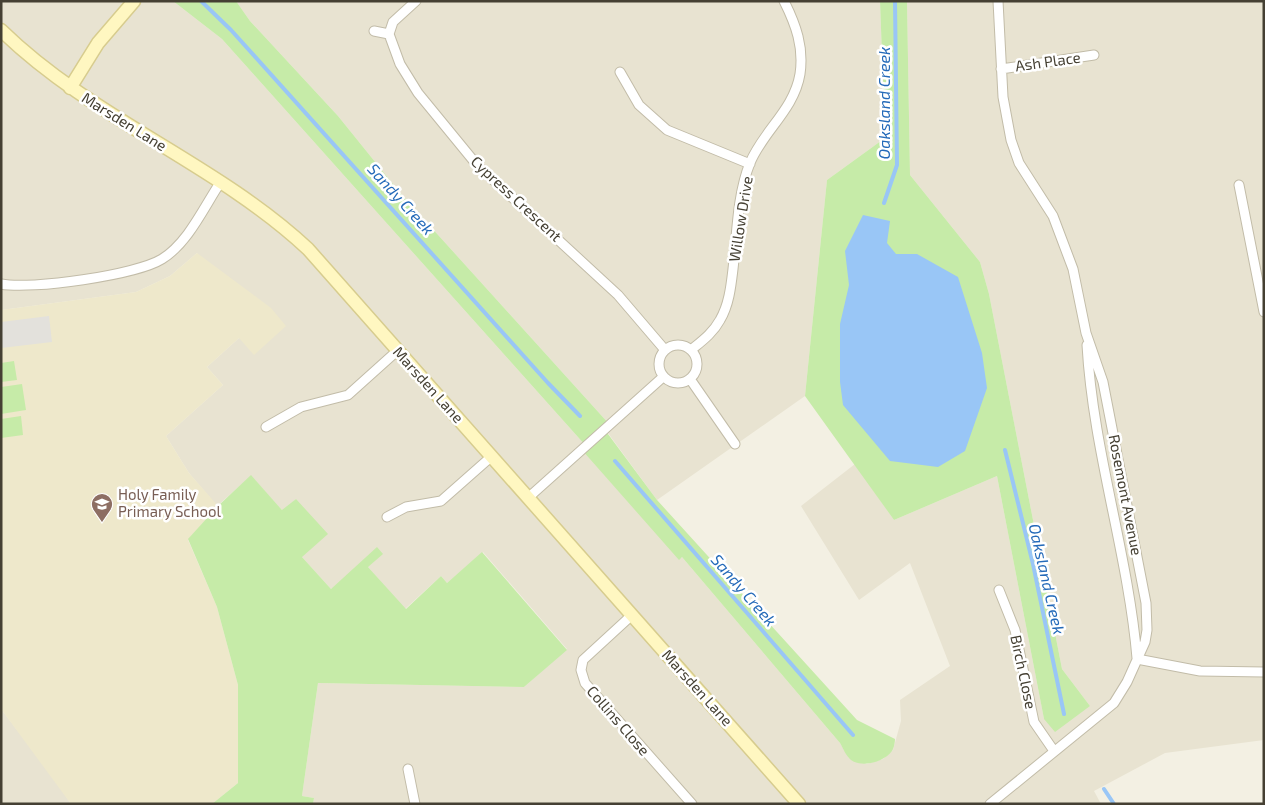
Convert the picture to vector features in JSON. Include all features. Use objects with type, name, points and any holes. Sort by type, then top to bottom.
[{"type":"main road","points":[[70,88],[98,43],[134,1]]},
{"type":"main road","name":"Marsden Lane","points":[[1,30],[22,50],[70,88],[272,217],[308,249],[799,804]]},
{"type":"street","points":[[374,30],[389,34],[393,22],[416,1]]},
{"type":"street","name":"Willow Drive","points":[[691,350],[707,338],[716,327],[727,305],[743,186],[750,164],[764,137],[788,107],[800,74],[799,35],[784,1]]},
{"type":"street","name":"Rosemont Avenue","points":[[990,804],[1114,703],[1127,682],[1148,630],[1146,603],[1103,382],[1086,333],[1073,269],[1053,216],[1019,162],[1005,119],[998,1]]},
{"type":"street","name":"Cypress Crescent","points":[[389,34],[400,64],[418,94],[451,136],[512,200],[546,227],[618,295],[665,350]]},
{"type":"street","name":"Ash Place","points":[[1001,69],[1094,55]]},
{"type":"street","points":[[620,72],[639,105],[667,130],[750,164]]},
{"type":"street","points":[[1,284],[13,286],[62,282],[141,268],[163,258],[181,241],[220,183]]},
{"type":"street","points":[[1239,185],[1264,312]]},
{"type":"street","name":"Rosemont Avenue","points":[[1086,333],[1089,386],[1129,593],[1137,659]]},
{"type":"street","points":[[678,345],[691,350],[696,356],[697,365],[690,379],[676,383],[663,377],[658,363],[665,350],[678,345]]},
{"type":"street","points":[[266,427],[301,407],[348,395],[397,351]]},
{"type":"street","points":[[529,497],[663,377]]},
{"type":"street","points":[[690,379],[735,444]]},
{"type":"street","points":[[387,517],[412,505],[441,501],[492,456]]},
{"type":"street","name":"Birch Close","points":[[999,590],[1015,630],[1034,722],[1054,752]]},
{"type":"street","name":"Collins Close","points":[[632,615],[583,660],[581,670],[585,683],[692,804]]},
{"type":"street","points":[[1137,659],[1200,671],[1264,672]]},
{"type":"street","points":[[408,769],[414,804]]},
{"type":"shaded area","points":[[1,1],[173,1],[222,39],[586,446],[679,559],[682,557],[840,743],[849,758],[867,764],[883,759],[893,750],[901,721],[900,700],[950,666],[910,563],[859,600],[801,506],[855,464],[894,520],[997,476],[1044,719],[1090,706],[1062,669],[989,294],[980,262],[910,175],[907,1],[1264,1],[1264,740],[1165,753],[1094,791],[1101,804],[313,804],[314,798],[302,796],[318,683],[524,687],[567,649],[483,552],[447,583],[441,576],[405,609],[368,567],[331,589],[302,557],[296,499],[283,511],[251,476],[217,506],[189,473],[166,436],[223,385],[207,367],[239,338],[197,253],[170,276],[136,292],[1,310]]},
{"type":"shaded area","points":[[236,1],[880,1],[885,138],[827,180],[805,396],[657,500],[605,429],[610,425],[401,194],[338,116],[250,21]]},
{"type":"shaded area","name":"Holy Family Primary School","points":[[197,253],[271,308],[286,326],[254,355],[239,338],[207,367],[223,385],[166,436],[189,473],[218,506],[188,540],[217,607],[238,685],[238,783],[212,804],[71,804],[1,709],[1,310],[136,292],[170,276]]},
{"type":"shaded area","points":[[49,316],[52,342],[1,348],[1,322]]},
{"type":"shaded area","points":[[1,709],[54,778],[71,804],[1,804]]},
{"type":"green space","points":[[173,1],[236,1],[250,21],[338,116],[401,194],[610,425],[605,430],[657,500],[857,720],[895,739],[893,750],[888,755],[878,761],[867,764],[861,764],[849,758],[840,743],[682,557],[679,560],[582,450],[586,446],[222,39]]},
{"type":"green space","points":[[880,1],[907,1],[910,175],[980,262],[989,294],[1062,669],[1090,706],[1055,732],[1044,719],[997,476],[894,520],[805,396],[827,180],[885,138]]},
{"type":"green space","points":[[14,361],[17,380],[1,382],[1,363]]},
{"type":"green space","points":[[22,384],[26,410],[1,414],[1,387]]},
{"type":"green space","points":[[21,416],[23,435],[1,438],[1,419]]},
{"type":"green space","points":[[251,475],[282,510],[296,499],[328,534],[302,557],[331,589],[377,547],[383,554],[368,567],[406,609],[441,576],[447,583],[482,552],[567,650],[524,687],[318,683],[302,796],[314,798],[313,804],[212,804],[238,783],[238,685],[217,607],[188,539],[218,506]]},
{"type":"water","points":[[863,215],[890,221],[887,243],[896,254],[917,254],[958,277],[982,353],[987,388],[965,451],[938,467],[890,461],[843,405],[840,382],[840,324],[849,285],[845,251]]},
{"type":"waterway","name":"Sandy Creek","points":[[201,1],[231,30],[548,383],[580,416]]},
{"type":"waterway","name":"Oaksland Creek","points":[[884,203],[897,165],[895,1]]},
{"type":"waterway","name":"Oaksland Creek","points":[[1005,450],[1033,564],[1064,714]]},
{"type":"waterway","name":"Sandy Creek","points":[[615,461],[853,735]]},
{"type":"waterway","name":"Oaksland Creek","points":[[1104,789],[1114,804]]},
{"type":"place","name":"Holy Family Primary School","points":[[102,523]]}]
